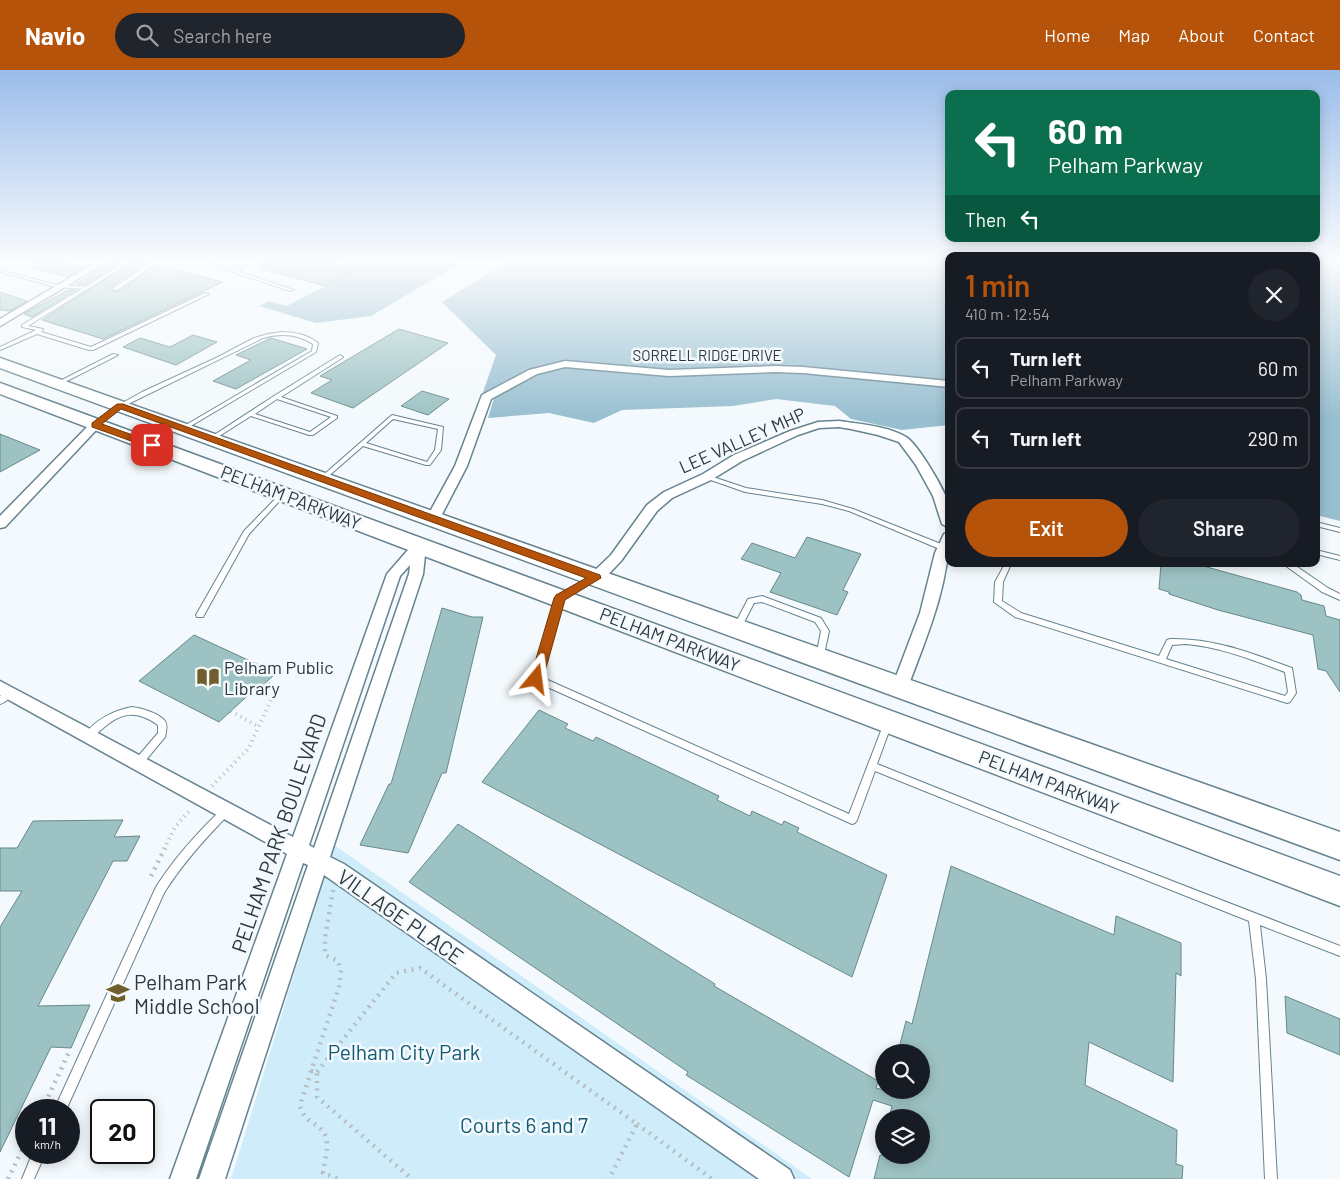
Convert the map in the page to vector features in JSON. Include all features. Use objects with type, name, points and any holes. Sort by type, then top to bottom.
[{"type":"main road","name":"PELHAM PARKWAY","points":[[0,363],[1340,846]]},
{"type":"main road","name":"PELHAM PARKWAY","points":[[0,388],[1340,891]]},
{"type":"main road","points":[[95,425],[120,406]]},
{"type":"main road","points":[[420,546],[433,519]]},
{"type":"main road","points":[[560,598],[596,578]]},
{"type":"main road","points":[[889,721],[900,687]]},
{"type":"street","points":[[0,323],[14,315]]},
{"type":"street","name":"SORRELL RIDGE DRIVE","points":[[433,519],[461,466],[486,398],[544,368],[576,364],[669,373],[775,369],[945,384]]},
{"type":"street","name":"LEE VALLEY MHP","points":[[596,578],[620,552],[652,508],[668,495],[706,477],[728,463],[808,428],[839,424],[898,437],[910,447],[922,464],[945,514]]},
{"type":"street","points":[[0,524],[95,425]]},
{"type":"street","points":[[212,1179],[416,574],[420,546]]},
{"type":"street","name":"PELHAM PARK BOULEVARD","points":[[183,1179],[394,574],[420,546]]},
{"type":"street","points":[[900,687],[927,613],[945,550]]},
{"type":"street","name":"VILLAGE PLACE","points":[[3,693],[88,735],[320,861],[781,1179]]},
{"type":"lane","points":[[38,332],[41,330],[24,326],[43,315]]},
{"type":"lane","points":[[0,349],[38,332],[91,349],[163,315]]},
{"type":"lane","points":[[120,406],[146,391],[222,358],[260,337],[289,334],[307,336],[316,343],[314,352],[182,429]]},
{"type":"lane","points":[[57,384],[116,355]]},
{"type":"lane","points":[[210,439],[340,357]]},
{"type":"lane","points":[[250,414],[311,434],[335,417],[276,398]]},
{"type":"lane","points":[[322,479],[392,417],[441,428],[438,450],[428,464],[362,444]]},
{"type":"lane","points":[[706,477],[745,490],[822,502],[945,542]]},
{"type":"lane","points":[[200,615],[246,533],[283,494]]},
{"type":"lane","points":[[1320,525],[1340,530]]},
{"type":"lane","points":[[1320,553],[1340,558]]},
{"type":"lane","points":[[1006,567],[999,582],[998,602],[1018,615],[1287,700],[1292,693],[1290,670],[1226,647],[1190,640],[1170,642],[1161,660]]},
{"type":"lane","points":[[1292,567],[1325,590],[1340,597]]},
{"type":"lane","points":[[560,598],[536,679],[852,820],[889,721]]},
{"type":"lane","points":[[737,629],[752,601],[762,599],[818,620],[825,631],[820,658]]},
{"type":"lane","points":[[88,735],[105,721],[122,712],[136,710],[157,718],[162,723],[162,734],[138,762]]},
{"type":"lane","points":[[872,766],[1340,951]]},
{"type":"lane","points":[[65,1099],[160,890],[173,869],[194,843],[226,811]]},
{"type":"lane","points":[[1254,918],[1261,979],[1271,1179]]},
{"type":"lane","points":[[28,1179],[35,1164]]},
{"type":"path","points":[[231,711],[259,726]]},
{"type":"path","points":[[412,1179],[317,1096],[314,1071],[396,973],[420,968],[712,1179]]},
{"type":"path","points":[[610,1179],[637,1124]]},
{"type":"path","points":[[8,1179],[15,1164]]},
{"type":"path","points":[[323,1173],[338,1179]]},
{"type":"green space","name":"Pelham City Park","points":[[334,845],[812,1179],[231,1179]]},
{"type":"shaded area","points":[[288,315],[373,315],[371,316],[316,323]]},
{"type":"shaded area","points":[[455,315],[945,315],[945,382],[805,368],[661,371],[590,362],[563,362],[545,365],[524,372],[482,395],[496,355]]},
{"type":"shaded area","points":[[1320,315],[1340,315],[1340,521],[1320,516]]},
{"type":"shaded area","points":[[563,366],[628,372],[804,372],[945,387],[945,425],[902,430],[851,419],[835,406],[776,399],[733,406],[622,410],[594,423],[549,413],[488,418],[495,395],[544,370]]},
{"type":"building","points":[[50,315],[154,315],[103,339],[42,320]]},
{"type":"building","points":[[399,329],[448,343],[353,408],[311,393],[332,380],[320,376]]},
{"type":"building","points":[[193,335],[217,342],[176,365],[123,347],[140,338],[170,347]]},
{"type":"building","points":[[271,338],[307,349],[236,389],[213,381],[251,360],[236,355]]},
{"type":"building","points":[[422,391],[449,399],[428,415],[401,406]]},
{"type":"building","points":[[0,434],[40,450],[0,472]]},
{"type":"building","points":[[807,537],[861,554],[843,590],[848,592],[837,615],[770,592],[781,573],[741,559],[752,543],[795,558]]},
{"type":"building","points":[[1161,567],[1207,567],[1297,592],[1301,595],[1302,600],[1324,606],[1326,616],[1340,620],[1340,692],[1326,671],[1318,669],[1313,635],[1218,610],[1159,589]]},
{"type":"building","points":[[442,608],[472,617],[483,617],[446,773],[442,773],[408,853],[360,845],[389,784],[391,784]]},
{"type":"building","name":"Pelham Public Library","points":[[194,635],[276,673],[259,689],[257,687],[219,722],[139,681]]},
{"type":"building","points":[[539,710],[568,724],[565,728],[593,741],[596,737],[719,796],[717,800],[750,816],[752,811],[782,825],[784,821],[799,828],[797,832],[887,875],[852,977],[482,782]]},
{"type":"building","name":"Pelham Park Middle School","points":[[123,820],[114,837],[140,836],[127,861],[113,861],[38,1006],[90,1005],[71,1048],[51,1047],[26,1099],[15,1099],[15,1121],[0,1152],[0,927],[22,891],[0,891],[0,848],[17,848],[33,821]]},
{"type":"building","points":[[458,824],[715,984],[714,986],[875,1079],[875,1099],[930,1099],[930,1044],[900,1044],[906,1021],[912,1024],[951,866],[1114,935],[1116,916],[1181,943],[1181,976],[1176,973],[1173,1082],[1089,1042],[1085,1085],[1177,1130],[1176,1164],[1183,1166],[1182,1179],[874,1179],[878,1164],[930,1164],[930,1109],[891,1109],[892,1106],[873,1100],[849,1177],[686,1075],[688,1072],[409,882]]},
{"type":"building","points":[[1285,996],[1340,1019],[1340,1055],[1287,1033]]},
{"type":"place","name":"Pelham Public Library","points":[[208,677]]},
{"type":"place","name":"Pelham Park Middle School","points":[[118,993]]},
{"type":"route","points":[[152,445],[95,425],[120,406],[596,578],[560,598],[536,679]]},
{"type":"park label","name":"Courts 6 and 7","points":[[524,1124]]}]
